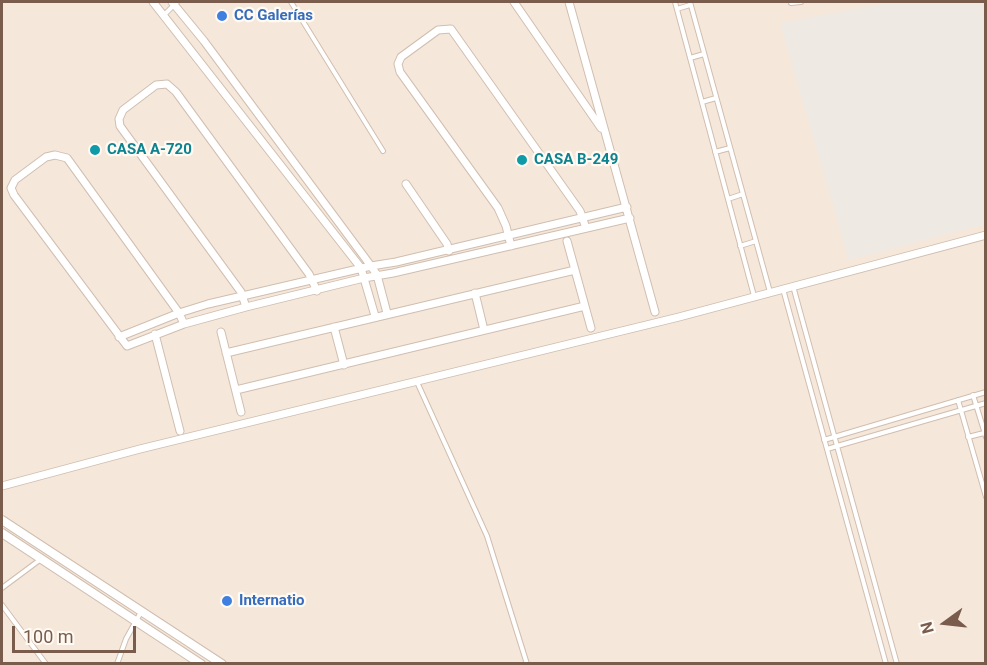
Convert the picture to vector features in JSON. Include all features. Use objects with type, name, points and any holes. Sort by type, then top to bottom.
[{"type":"street","points":[[153,2],[361,268],[375,316]]},
{"type":"street","points":[[175,2],[371,266],[376,275],[387,314]]},
{"type":"street","points":[[514,2],[605,132]]},
{"type":"street","points":[[569,2],[655,312]]},
{"type":"street","points":[[511,246],[498,208],[400,72],[398,64],[401,57],[438,30],[451,29],[583,217],[586,228]]},
{"type":"street","points":[[246,307],[243,296],[120,126],[119,119],[123,110],[156,85],[167,84],[176,92],[313,280],[317,291]]},
{"type":"street","points":[[184,324],[179,313],[67,158],[55,155],[46,157],[15,180],[12,188],[14,195],[127,346],[184,324],[246,307],[376,275],[630,218]]},
{"type":"street","points":[[406,184],[447,244],[451,260]]},
{"type":"street","points":[[119,337],[208,304],[627,207]]},
{"type":"street","points":[[2,486],[140,448],[754,297],[986,235]]},
{"type":"street","points":[[567,241],[591,328]]},
{"type":"street","points":[[226,353],[575,270]]},
{"type":"street","points":[[475,293],[484,330]]},
{"type":"street","points":[[208,304],[212,316]]},
{"type":"street","points":[[236,390],[585,306]]},
{"type":"street","points":[[334,327],[344,365]]},
{"type":"street","points":[[221,332],[241,412]]},
{"type":"street","points":[[155,334],[180,431]]},
{"type":"street","points":[[2,520],[222,663]]},
{"type":"street","points":[[2,534],[201,663]]},
{"type":"lane","points":[[164,15],[175,2]]},
{"type":"lane","points":[[291,2],[383,151]]},
{"type":"lane","points":[[675,2],[754,297]]},
{"type":"lane","points":[[791,3],[801,2]]},
{"type":"lane","points":[[676,9],[690,3],[770,292]]},
{"type":"lane","points":[[690,58],[704,54]]},
{"type":"lane","points":[[702,102],[716,98]]},
{"type":"lane","points":[[715,152],[730,148]]},
{"type":"lane","points":[[728,199],[743,194]]},
{"type":"lane","points":[[740,246],[756,241]]},
{"type":"lane","points":[[793,286],[897,663]]},
{"type":"lane","points":[[783,289],[886,663]]},
{"type":"lane","points":[[797,341],[808,339]]},
{"type":"lane","points":[[806,373],[816,371]]},
{"type":"lane","points":[[416,381],[486,536],[527,663]]},
{"type":"lane","points":[[824,440],[986,392]]},
{"type":"lane","points":[[968,437],[985,435],[973,395]]},
{"type":"lane","points":[[958,400],[986,497]]},
{"type":"lane","points":[[814,404],[825,402]]},
{"type":"lane","points":[[827,449],[986,404]]},
{"type":"lane","points":[[916,413],[918,423]]},
{"type":"lane","points":[[836,481],[846,479]]},
{"type":"lane","points":[[849,528],[859,526]]},
{"type":"lane","points":[[2,588],[41,559]]},
{"type":"lane","points":[[861,571],[871,568]]},
{"type":"lane","points":[[2,605],[46,663]]},
{"type":"lane","points":[[117,663],[126,639],[142,612]]},
{"type":"lane","points":[[873,615],[883,614]]},
{"type":"shaded area","points":[[2,2],[985,2],[985,663],[2,663]]},
{"type":"shaded area","points":[[892,2],[985,2],[985,224],[849,260],[780,23]]},
{"type":"place","name":"CC Galerías","points":[[222,16]]},
{"type":"place","name":"CASA A-720","points":[[95,150]]},
{"type":"place","name":"CASA B-249","points":[[522,160]]},
{"type":"place","name":"Internatio","points":[[227,601]]}]
